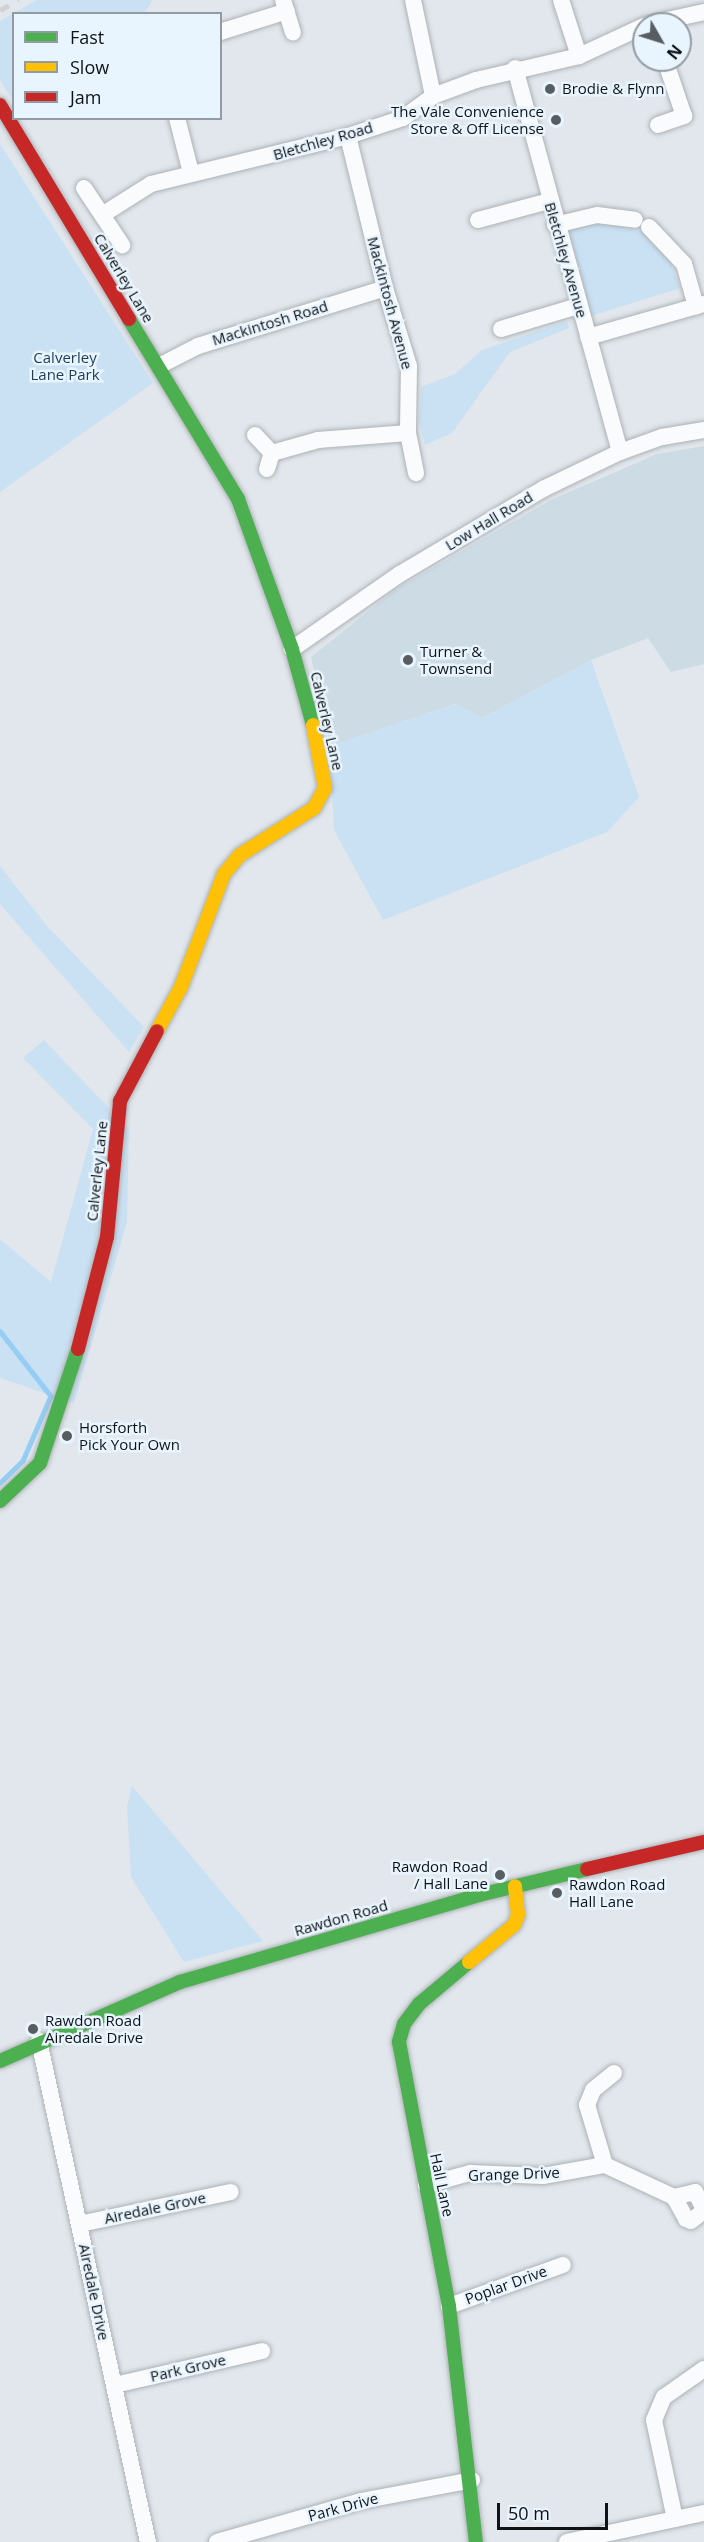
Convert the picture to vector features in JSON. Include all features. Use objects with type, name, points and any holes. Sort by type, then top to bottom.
[{"type":"street","points":[[412,0],[433,96]]},
{"type":"street","points":[[561,0],[579,56]]},
{"type":"street","points":[[222,31],[285,6],[293,32]]},
{"type":"street","name":"Bletchley Road","points":[[102,215],[151,184],[348,136],[403,118],[433,96],[514,68],[579,56],[632,32]]},
{"type":"street","name":"Bletchley Avenue","points":[[514,68],[555,225],[620,452]]},
{"type":"street","points":[[658,125],[684,116],[669,72]]},
{"type":"street","name":"Calverley Lane","points":[[0,105],[238,499],[292,649],[324,764],[325,788],[314,807],[240,855],[224,874],[181,987],[120,1101],[107,1237],[64,1403],[40,1463],[0,1501]]},
{"type":"street","points":[[178,120],[191,173]]},
{"type":"street","name":"Mackintosh Avenue","points":[[348,136],[385,288],[410,366],[408,433],[416,473]]},
{"type":"street","points":[[84,188],[122,245]]},
{"type":"street","points":[[478,220],[549,201]]},
{"type":"street","points":[[555,225],[597,215],[642,224],[684,264],[700,305],[588,337]]},
{"type":"street","name":"Mackintosh Road","points":[[159,366],[198,346],[385,288]]},
{"type":"street","points":[[501,329],[578,306]]},
{"type":"street","name":"Low Hall Road","points":[[292,649],[410,568],[543,489],[620,452],[662,437],[704,430]]},
{"type":"street","points":[[255,435],[270,461],[318,440],[408,433]]},
{"type":"street","name":"Rawdon Road","points":[[0,2061],[180,1982],[515,1886],[704,1842]]},
{"type":"street","name":"Hall Lane","points":[[476,2542],[472,2480],[449,2306],[402,2074],[401,2033],[419,2004],[514,1925],[518,1915],[515,1886]]},
{"type":"street","name":"Airedale Drive","points":[[39,2042],[148,2542]]},
{"type":"street","points":[[614,2073],[588,2097],[605,2165],[674,2197],[695,2192],[704,2210]]},
{"type":"street","name":"Grange Drive","points":[[426,2185],[470,2174],[543,2176],[605,2165]]},
{"type":"street","name":"Airedale Grove","points":[[80,2224],[231,2192]]},
{"type":"street","name":"Poplar Drive","points":[[449,2306],[563,2265]]},
{"type":"street","name":"Park Grove","points":[[114,2385],[262,2351]]},
{"type":"street","points":[[675,2519],[654,2420],[664,2397],[704,2369]]},
{"type":"street","name":"Park Drive","points":[[217,2542],[361,2501],[472,2480]]},
{"type":"street","points":[[567,2542],[636,2535],[675,2519],[704,2513]]},
{"type":"shaded area","points":[[704,446],[704,664],[671,672],[648,638],[591,660],[482,718],[456,704],[330,746],[311,657],[396,589],[551,500],[657,454]]},
{"type":"green space","points":[[37,0],[153,0],[145,12],[16,12]]},
{"type":"green space","points":[[12,14],[12,99],[0,80],[0,21]]},
{"type":"green space","name":"Calverley Lane Park","points":[[0,144],[153,383],[0,492]]},
{"type":"green space","points":[[586,220],[642,231],[668,255],[680,288],[591,316],[564,228]]},
{"type":"green space","points":[[567,321],[569,328],[510,352],[452,433],[425,445],[419,421],[421,387],[455,374],[482,350]]},
{"type":"green space","points":[[591,660],[639,797],[607,832],[383,920],[334,830],[330,746],[457,704],[482,718]]},
{"type":"green space","points":[[0,866],[47,926],[144,1027],[129,1052],[0,904]]},
{"type":"green space","points":[[44,1040],[129,1129],[127,1222],[74,1403],[0,1378],[0,1239],[51,1282],[93,1129],[23,1058]]},
{"type":"green space","points":[[132,1786],[263,1941],[184,1962],[131,1877],[127,1807]]},
{"type":"waterway","points":[[0,1331],[51,1396],[23,1461],[0,1483]]},
{"type":"railway","points":[[0,10],[19,0]]},
{"type":"traffic: fast","points":[[129,319],[238,499],[292,649],[313,725]]},
{"type":"traffic: fast","points":[[0,1501],[40,1463],[78,1349]]},
{"type":"traffic: fast","points":[[0,2061],[180,1982],[479,1895],[587,1869]]},
{"type":"traffic: fast","points":[[469,1962],[419,2004],[404,2024],[399,2042],[449,2306],[476,2542]]},
{"type":"traffic: slow","points":[[157,1031],[181,987],[224,874],[240,855],[314,808],[325,788],[313,725]]},
{"type":"traffic: slow","points":[[469,1962],[514,1925],[518,1915],[515,1886]]},
{"type":"traffic: jam","points":[[0,105],[129,319]]},
{"type":"traffic: jam","points":[[78,1349],[107,1237],[120,1101],[157,1031]]},
{"type":"traffic: jam","points":[[587,1869],[704,1842]]},
{"type":"place","name":"Brodie & Flynn","points":[[550,89]]},
{"type":"place","name":"The Vale Convenience Store & Off License","points":[[556,120]]},
{"type":"place","name":"Turner & Townsend","points":[[408,660]]},
{"type":"place","name":"Horsforth Pick Your Own","points":[[67,1436]]},
{"type":"place","name":"Rawdon Road / Hall Lane","points":[[500,1875]]},
{"type":"place","name":"Rawdon Road Hall Lane","points":[[557,1893]]},
{"type":"place","name":"Rawdon Road Airedale Drive","points":[[33,2029]]}]
